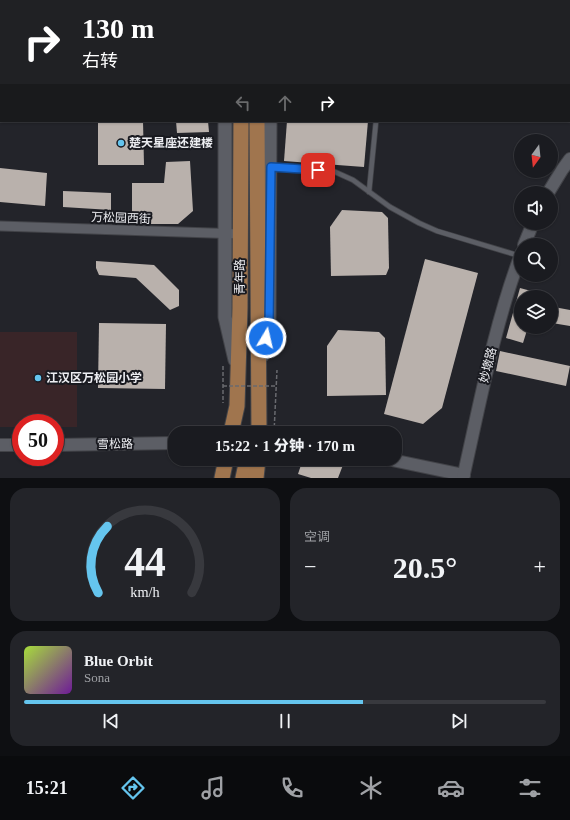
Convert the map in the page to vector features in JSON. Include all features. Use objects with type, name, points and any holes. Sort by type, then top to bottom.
[{"type":"main road","points":[[225,122],[225,318],[238,373]]},
{"type":"main road","points":[[231,122],[241,182]]},
{"type":"main road","name":"青年路","points":[[231,426],[230,405],[238,373],[241,234],[241,122]]},
{"type":"main road","name":"青年路","points":[[257,122],[257,398],[259,426]]},
{"type":"main road","points":[[257,182],[266,122]]},
{"type":"main road","points":[[257,375],[269,326],[271,167],[270,122]]},
{"type":"main road","points":[[252,426],[257,398]]},
{"type":"main road","points":[[230,405],[234,426]]},
{"type":"main road","points":[[222,478],[225,466]]},
{"type":"main road","points":[[232,478],[234,466]]},
{"type":"main road","points":[[243,478],[246,466]]},
{"type":"main road","points":[[256,478],[257,466]]},
{"type":"street","points":[[552,186],[570,159]]},
{"type":"street","name":"万松园西街","points":[[0,226],[241,234]]},
{"type":"street","name":"妙墩路","points":[[463,477],[488,362],[509,285],[514,272]]},
{"type":"street","name":"雪松路","points":[[64,444],[168,443]]},
{"type":"street","points":[[0,445],[12,445]]},
{"type":"street","points":[[402,463],[463,477]]},
{"type":"lane","points":[[369,192],[376,122]]},
{"type":"lane","points":[[271,167],[333,171],[353,180],[390,207],[437,231],[514,250]]},
{"type":"path","points":[[223,366],[223,386],[230,405]]},
{"type":"path","points":[[274,426],[277,370]]},
{"type":"path","points":[[223,386],[276,386]]},
{"type":"shaded area","name":"江汉区万松园小学","points":[[0,332],[77,332],[77,427],[64,427],[64,414],[12,414],[12,427],[0,427]]},
{"type":"building","name":"楚天星座还建楼","points":[[98,122],[143,122],[144,165],[98,165]]},
{"type":"building","points":[[176,122],[208,122],[209,132],[177,133]]},
{"type":"building","points":[[287,122],[368,122],[364,167],[284,161]]},
{"type":"building","points":[[190,161],[193,211],[178,224],[132,224],[132,183],[164,183],[166,162]]},
{"type":"building","points":[[0,168],[47,173],[45,206],[0,202]]},
{"type":"building","points":[[63,191],[111,193],[111,210],[63,207]]},
{"type":"building","points":[[342,210],[382,212],[388,218],[389,268],[386,275],[331,276],[330,227]]},
{"type":"building","points":[[425,259],[478,273],[442,408],[423,424],[384,414]]},
{"type":"building","points":[[96,261],[154,265],[179,290],[179,306],[170,310],[136,278],[99,275],[96,268]]},
{"type":"building","points":[[558,308],[570,310],[570,326],[558,324]]},
{"type":"building","points":[[514,309],[514,334],[526,334],[523,343],[506,338]]},
{"type":"building","points":[[99,323],[166,324],[165,389],[98,388]]},
{"type":"building","points":[[338,330],[379,332],[385,338],[386,395],[327,396],[327,346]]},
{"type":"building","points":[[500,351],[570,366],[566,386],[496,371]]},
{"type":"building","points":[[301,466],[343,466],[338,478],[311,478],[298,474]]},
{"type":"place","name":"楚天星座还建楼","points":[[121,143]]},
{"type":"place","name":"江汉区万松园小学","points":[[38,378]]},
{"type":"route","points":[[266,338],[269,326],[271,167],[318,170]]}]
